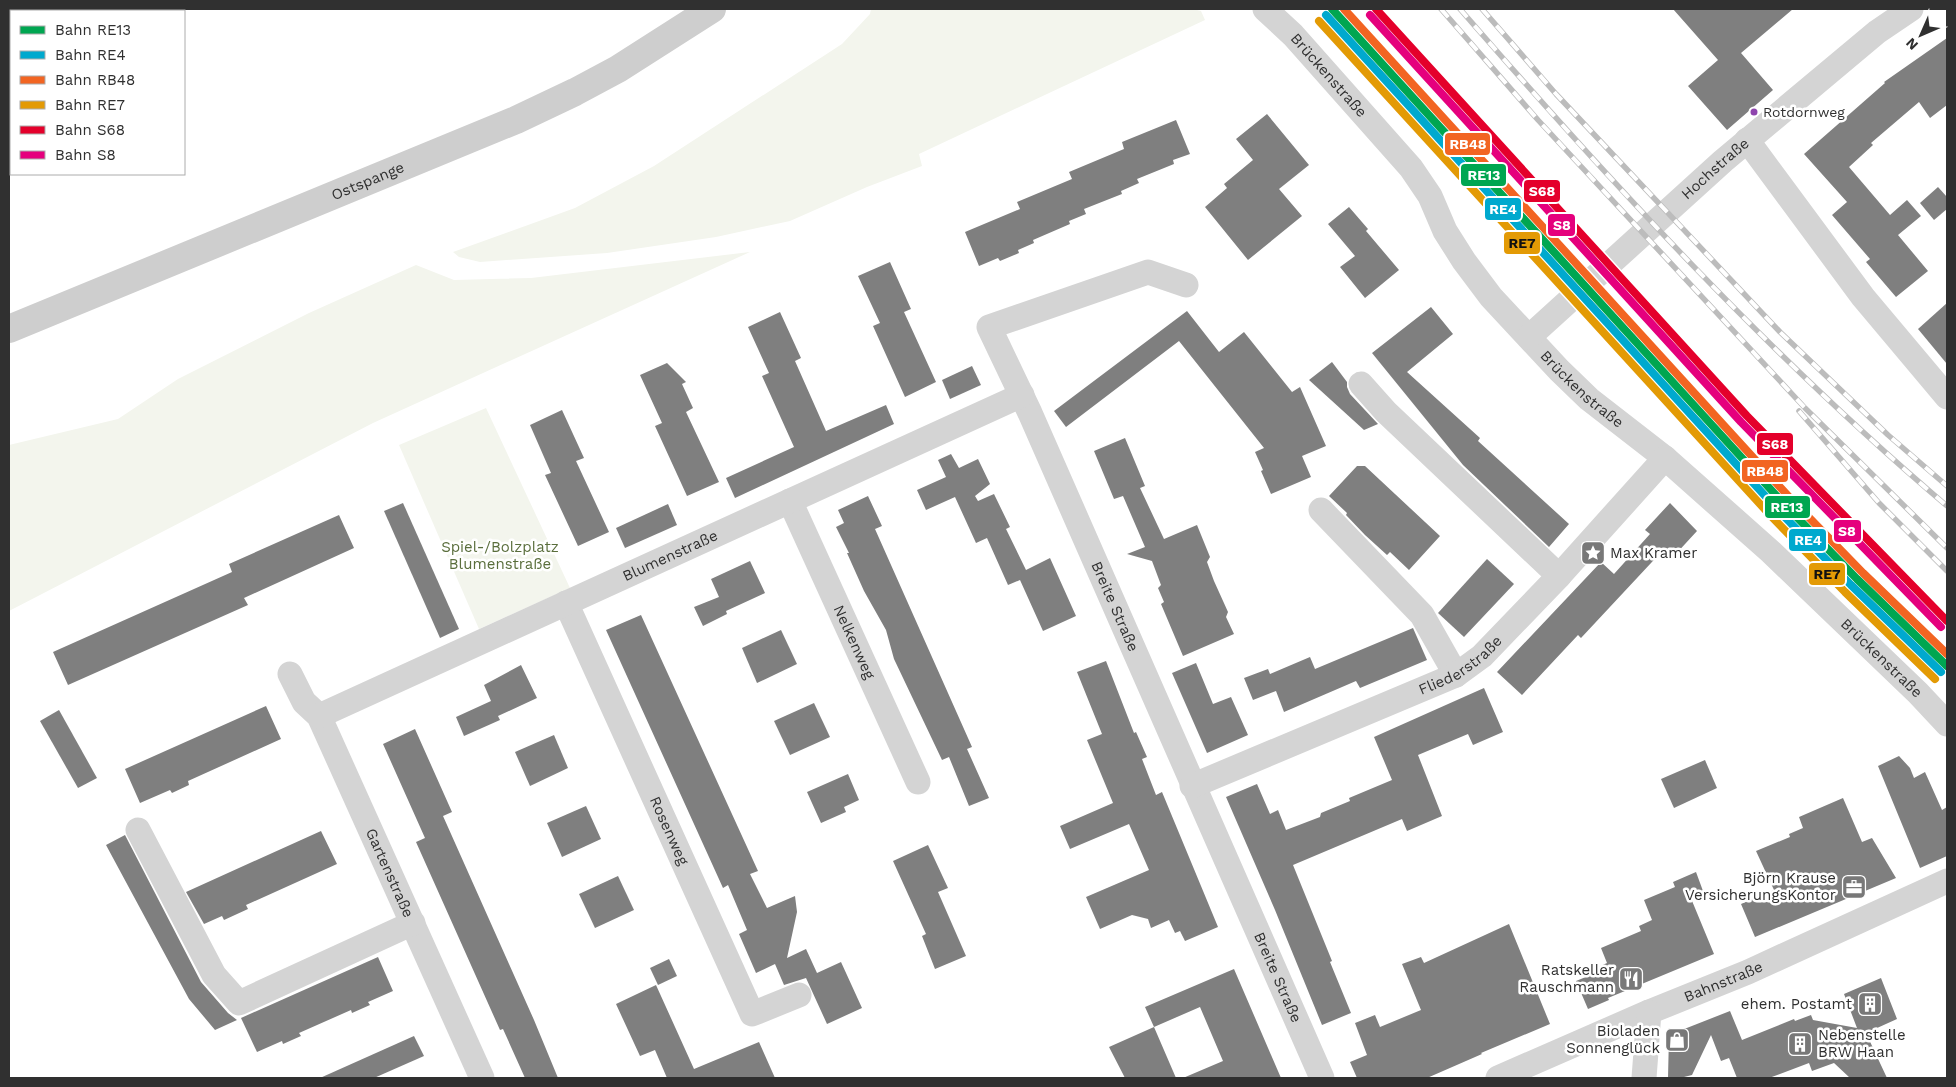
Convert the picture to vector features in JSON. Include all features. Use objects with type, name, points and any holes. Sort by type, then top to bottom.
[{"type":"main road","name":"Ostspange","points":[[9,329],[516,120],[618,69],[712,9]]},
{"type":"street","name":"Brückenstraße","points":[[1265,9],[1293,35],[1411,168],[1430,196],[1445,231],[1464,261],[1492,297],[1528,337],[1589,399],[1665,458],[1784,564],[1911,686],[1947,724]]},
{"type":"street","name":"Hochstraße","points":[[1528,337],[1747,140],[1877,32],[1911,9]]},
{"type":"street","points":[[1747,140],[1863,297],[1947,397]]},
{"type":"street","name":"Breite Straße","points":[[1186,285],[1148,272],[989,327],[1022,396],[1322,1078]]},
{"type":"street","points":[[1361,384],[1386,412],[1559,576]]},
{"type":"street","name":"Blumenstraße","points":[[319,716],[1022,396]]},
{"type":"street","name":"Fliederstraße","points":[[1192,786],[1456,675],[1482,656],[1559,576],[1665,458]]},
{"type":"street","name":"Nelkenweg","points":[[790,501],[918,782]]},
{"type":"street","points":[[1321,510],[1422,615],[1456,675]]},
{"type":"street","name":"Rosenweg","points":[[566,603],[752,1014],[799,995]]},
{"type":"street","name":"Gartenstraße","points":[[290,674],[304,702],[319,716],[482,1078]]},
{"type":"street","points":[[138,830],[214,975],[239,1003],[413,923]]},
{"type":"street","name":"Bahnstraße","points":[[1498,1078],[1649,1012],[1748,972],[1947,881]]},
{"type":"street","points":[[1644,1078],[1649,1012]]},
{"type":"green space","points":[[871,9],[1193,9],[1201,11],[1205,20],[919,154],[922,166],[867,187],[790,221],[716,237],[607,253],[480,262],[459,257],[453,252],[575,208],[654,166],[842,44],[870,14]]},
{"type":"green space","points":[[750,252],[373,423],[9,611],[9,445],[118,419],[178,379],[309,313],[416,265],[454,280],[531,278]]},
{"type":"green space","name":"Spiel-/Bolzplatz Blumenstraße","points":[[486,408],[570,588],[479,629],[399,445]]},
{"type":"building","points":[[1673,9],[1793,9],[1741,53],[1773,90],[1727,130],[1688,86],[1718,60]]},
{"type":"building","points":[[1947,38],[1947,105],[1930,118],[1919,102],[1871,143],[1873,145],[1849,167],[1890,215],[1907,200],[1921,216],[1898,235],[1928,271],[1896,297],[1866,262],[1870,259],[1832,215],[1847,202],[1804,154],[1884,82]]},
{"type":"building","points":[[1267,114],[1309,165],[1279,189],[1302,216],[1248,260],[1205,207],[1227,188],[1224,184],[1253,160],[1236,139]]},
{"type":"building","points":[[1176,120],[1190,154],[1173,160],[1174,164],[1137,179],[1139,183],[1121,191],[1122,194],[1084,209],[1086,214],[1069,221],[1070,224],[1033,240],[1034,243],[1018,250],[1019,253],[1000,261],[998,258],[979,266],[965,232],[1020,209],[1017,202],[1072,179],[1069,172],[1124,149],[1122,142]]},
{"type":"building","points":[[1938,187],[1947,197],[1947,209],[1934,220],[1920,203]]},
{"type":"building","points":[[1349,207],[1368,229],[1366,231],[1399,270],[1365,298],[1340,267],[1355,256],[1328,224]]},
{"type":"building","points":[[890,262],[911,309],[904,312],[936,382],[905,397],[873,326],[880,323],[858,276]]},
{"type":"building","points":[[1947,303],[1947,364],[1918,329]]},
{"type":"building","points":[[1431,307],[1453,334],[1407,372],[1480,438],[1478,441],[1569,524],[1549,547],[1463,465],[1372,353]]},
{"type":"building","points":[[1187,311],[1219,352],[1244,332],[1292,392],[1300,387],[1326,446],[1302,456],[1311,477],[1271,494],[1255,452],[1264,448],[1179,341],[1066,427],[1054,411]]},
{"type":"building","points":[[780,312],[801,358],[795,361],[826,431],[886,405],[894,424],[735,498],[726,478],[794,447],[762,376],[769,373],[748,327]]},
{"type":"building","points":[[1332,362],[1347,382],[1350,394],[1378,424],[1364,430],[1309,380]]},
{"type":"building","points":[[667,363],[686,382],[682,384],[693,408],[686,412],[719,482],[687,496],[655,426],[662,423],[640,375]]},
{"type":"building","points":[[972,366],[981,385],[950,399],[942,380]]},
{"type":"building","points":[[562,410],[584,458],[576,461],[609,532],[578,546],[545,475],[551,473],[530,425]]},
{"type":"building","points":[[1125,438],[1145,486],[1140,488],[1164,539],[1197,525],[1210,557],[1207,562],[1228,612],[1226,617],[1234,634],[1183,656],[1161,604],[1164,602],[1158,588],[1161,585],[1152,561],[1127,554],[1145,547],[1123,496],[1114,499],[1094,451]]},
{"type":"building","points":[[951,454],[959,468],[978,459],[990,484],[975,496],[978,501],[994,494],[1010,527],[1006,529],[1026,570],[1050,558],[1076,616],[1043,631],[1020,580],[1008,585],[987,538],[976,543],[955,497],[926,510],[917,490],[946,477],[938,460]]},
{"type":"building","points":[[1357,466],[1365,466],[1440,536],[1409,570],[1390,552],[1387,555],[1365,535],[1346,515],[1347,513],[1329,496]]},
{"type":"building","points":[[868,496],[882,526],[875,529],[972,747],[967,749],[989,798],[969,806],[949,757],[942,760],[894,659],[886,630],[864,591],[836,527],[844,523],[838,510]]},
{"type":"building","points":[[403,503],[459,629],[440,638],[384,511]]},
{"type":"building","points":[[1670,503],[1697,531],[1674,556],[1665,548],[1581,638],[1578,635],[1522,695],[1497,672],[1601,562],[1614,574],[1650,534],[1645,530]]},
{"type":"building","points":[[668,504],[677,525],[625,548],[616,528]]},
{"type":"building","points":[[339,515],[354,548],[244,598],[248,605],[68,685],[53,652],[232,572],[229,564]]},
{"type":"building","points":[[1487,559],[1514,584],[1464,637],[1438,613]]},
{"type":"building","points":[[750,561],[765,593],[726,611],[727,614],[703,626],[694,607],[719,597],[711,579]]},
{"type":"building","points":[[641,615],[758,871],[750,874],[767,908],[795,896],[797,912],[787,958],[806,949],[817,973],[841,962],[862,1008],[827,1024],[806,978],[784,985],[775,964],[756,973],[739,934],[747,930],[728,885],[723,888],[606,630]]},
{"type":"building","points":[[1413,628],[1427,660],[1360,688],[1356,681],[1284,712],[1276,691],[1253,700],[1244,678],[1268,669],[1270,674],[1310,657],[1315,669]]},
{"type":"building","points":[[781,630],[797,664],[757,683],[742,648]]},
{"type":"building","points":[[1106,661],[1134,733],[1136,732],[1147,757],[1142,759],[1156,795],[1162,792],[1218,927],[1185,941],[1180,931],[1175,933],[1169,920],[1151,928],[1148,919],[1132,915],[1100,929],[1086,897],[1149,870],[1129,824],[1070,849],[1060,826],[1113,803],[1087,740],[1102,734],[1077,672]]},
{"type":"building","points":[[1196,663],[1213,704],[1231,697],[1248,735],[1207,753],[1172,673]]},
{"type":"building","points":[[521,665],[537,698],[498,716],[500,720],[464,736],[456,717],[491,701],[484,685]]},
{"type":"building","points":[[1484,688],[1503,732],[1473,745],[1468,734],[1418,755],[1442,816],[1407,831],[1402,819],[1293,865],[1351,1013],[1322,1025],[1226,797],[1257,784],[1270,814],[1278,810],[1286,830],[1320,817],[1321,813],[1350,801],[1349,798],[1392,780],[1374,737]]},
{"type":"building","points":[[814,703],[830,737],[790,755],[774,721]]},
{"type":"building","points":[[266,706],[281,739],[188,781],[189,785],[172,793],[170,790],[140,803],[125,769]]},
{"type":"building","points":[[59,710],[97,778],[78,788],[40,721]]},
{"type":"building","points":[[415,729],[452,812],[443,816],[558,1078],[525,1078],[503,1029],[500,1030],[416,842],[425,838],[383,744]]},
{"type":"building","points":[[554,735],[568,768],[530,786],[515,752]]},
{"type":"building","points":[[1899,756],[1910,768],[1914,778],[1925,772],[1942,810],[1947,807],[1947,856],[1920,868],[1878,766]]},
{"type":"building","points":[[1705,760],[1717,788],[1674,808],[1661,779]]},
{"type":"building","points":[[848,774],[859,800],[844,807],[846,812],[821,823],[807,792]]},
{"type":"building","points":[[1843,798],[1862,842],[1872,838],[1896,878],[1755,937],[1741,904],[1774,890],[1756,851],[1790,837],[1789,834],[1803,828],[1799,817]]},
{"type":"building","points":[[586,806],[601,839],[562,857],[547,823]]},
{"type":"building","points":[[321,831],[337,864],[246,905],[248,909],[224,920],[222,916],[204,924],[186,892]]},
{"type":"building","points":[[125,835],[201,982],[228,1013],[237,1020],[215,1030],[189,999],[106,845]]},
{"type":"building","points":[[928,845],[948,888],[938,892],[966,956],[935,969],[922,936],[926,934],[893,861]]},
{"type":"building","points":[[1696,872],[1703,891],[1690,896],[1714,954],[1608,998],[1609,1000],[1588,1009],[1576,981],[1598,972],[1596,968],[1607,963],[1601,948],[1641,931],[1639,926],[1652,920],[1644,900],[1675,887],[1673,882]]},
{"type":"building","points":[[618,876],[634,910],[595,928],[579,894]]},
{"type":"building","points":[[1509,924],[1550,1024],[1427,1078],[1357,1078],[1350,1062],[1367,1055],[1355,1023],[1375,1015],[1380,1027],[1421,1010],[1402,964],[1421,957],[1424,963]]},
{"type":"building","points":[[378,957],[393,991],[368,1002],[370,1005],[352,1013],[351,1010],[299,1033],[301,1036],[283,1044],[282,1041],[257,1052],[241,1018]]},
{"type":"building","points":[[669,959],[677,976],[658,985],[650,968]]},
{"type":"building","points":[[1234,969],[1281,1078],[1183,1078],[1223,1061],[1200,1007],[1154,1027],[1145,1007]]},
{"type":"building","points":[[1881,978],[1897,1019],[1866,1033],[1887,1078],[1850,1078],[1834,1063],[1812,1071],[1809,1063],[1769,1078],[1737,1078],[1729,1058],[1721,1061],[1711,1035],[1692,1075],[1668,1078],[1669,1035],[1730,1011],[1742,1040],[1794,1019],[1795,1021],[1811,1015],[1813,1020],[1857,1028],[1844,994]]},
{"type":"building","points":[[656,985],[694,1069],[759,1042],[775,1078],[667,1078],[655,1050],[640,1056],[616,1004]]},
{"type":"building","points":[[1154,1027],[1176,1078],[1125,1078],[1109,1047]]},
{"type":"building","points":[[414,1036],[424,1056],[374,1078],[320,1078]]},
{"type":"railway","points":[[1441,9],[1538,120],[1805,408],[1947,548]]},
{"type":"railway","points":[[1460,9],[1575,139],[1694,267],[1818,390],[1881,449],[1947,506]]},
{"type":"railway","points":[[1482,9],[1556,94],[1780,332],[1888,435],[1947,486]]},
{"type":"railway","points":[[1799,411],[1879,503],[1947,571]]},
{"type":"rail line","name":"RE13","points":[[1332,9],[1784,504],[1857,579],[1947,666]]},
{"type":"rail line","name":"RB48","points":[[1344,9],[1790,498],[1863,573],[1947,654]]},
{"type":"rail line","name":"S68","points":[[1376,9],[1747,416],[1947,621]]},
{"type":"rail line","name":"RE4","points":[[1326,15],[1778,510],[1851,585],[1941,672]]},
{"type":"rail line","name":"S8","points":[[1370,15],[1741,422],[1941,627]]},
{"type":"rail line","name":"RE7","points":[[1319,21],[1771,516],[1845,592],[1935,679]]},
{"type":"place","name":"Rotdornweg","points":[[1754,112]]},
{"type":"place","name":"Max Kramer","points":[[1593,553]]},
{"type":"place","name":"Björn Krause VersicherungsKontor","points":[[1854,887]]},
{"type":"place","name":"Ratskeller Rauschmann","points":[[1631,979]]},
{"type":"place","name":"ehem. Postamt","points":[[1870,1004]]},
{"type":"place","name":"Bioladen Sonnenglück","points":[[1677,1040]]},
{"type":"place","name":"Nebenstelle BRW Haan","points":[[1800,1044]]}]
